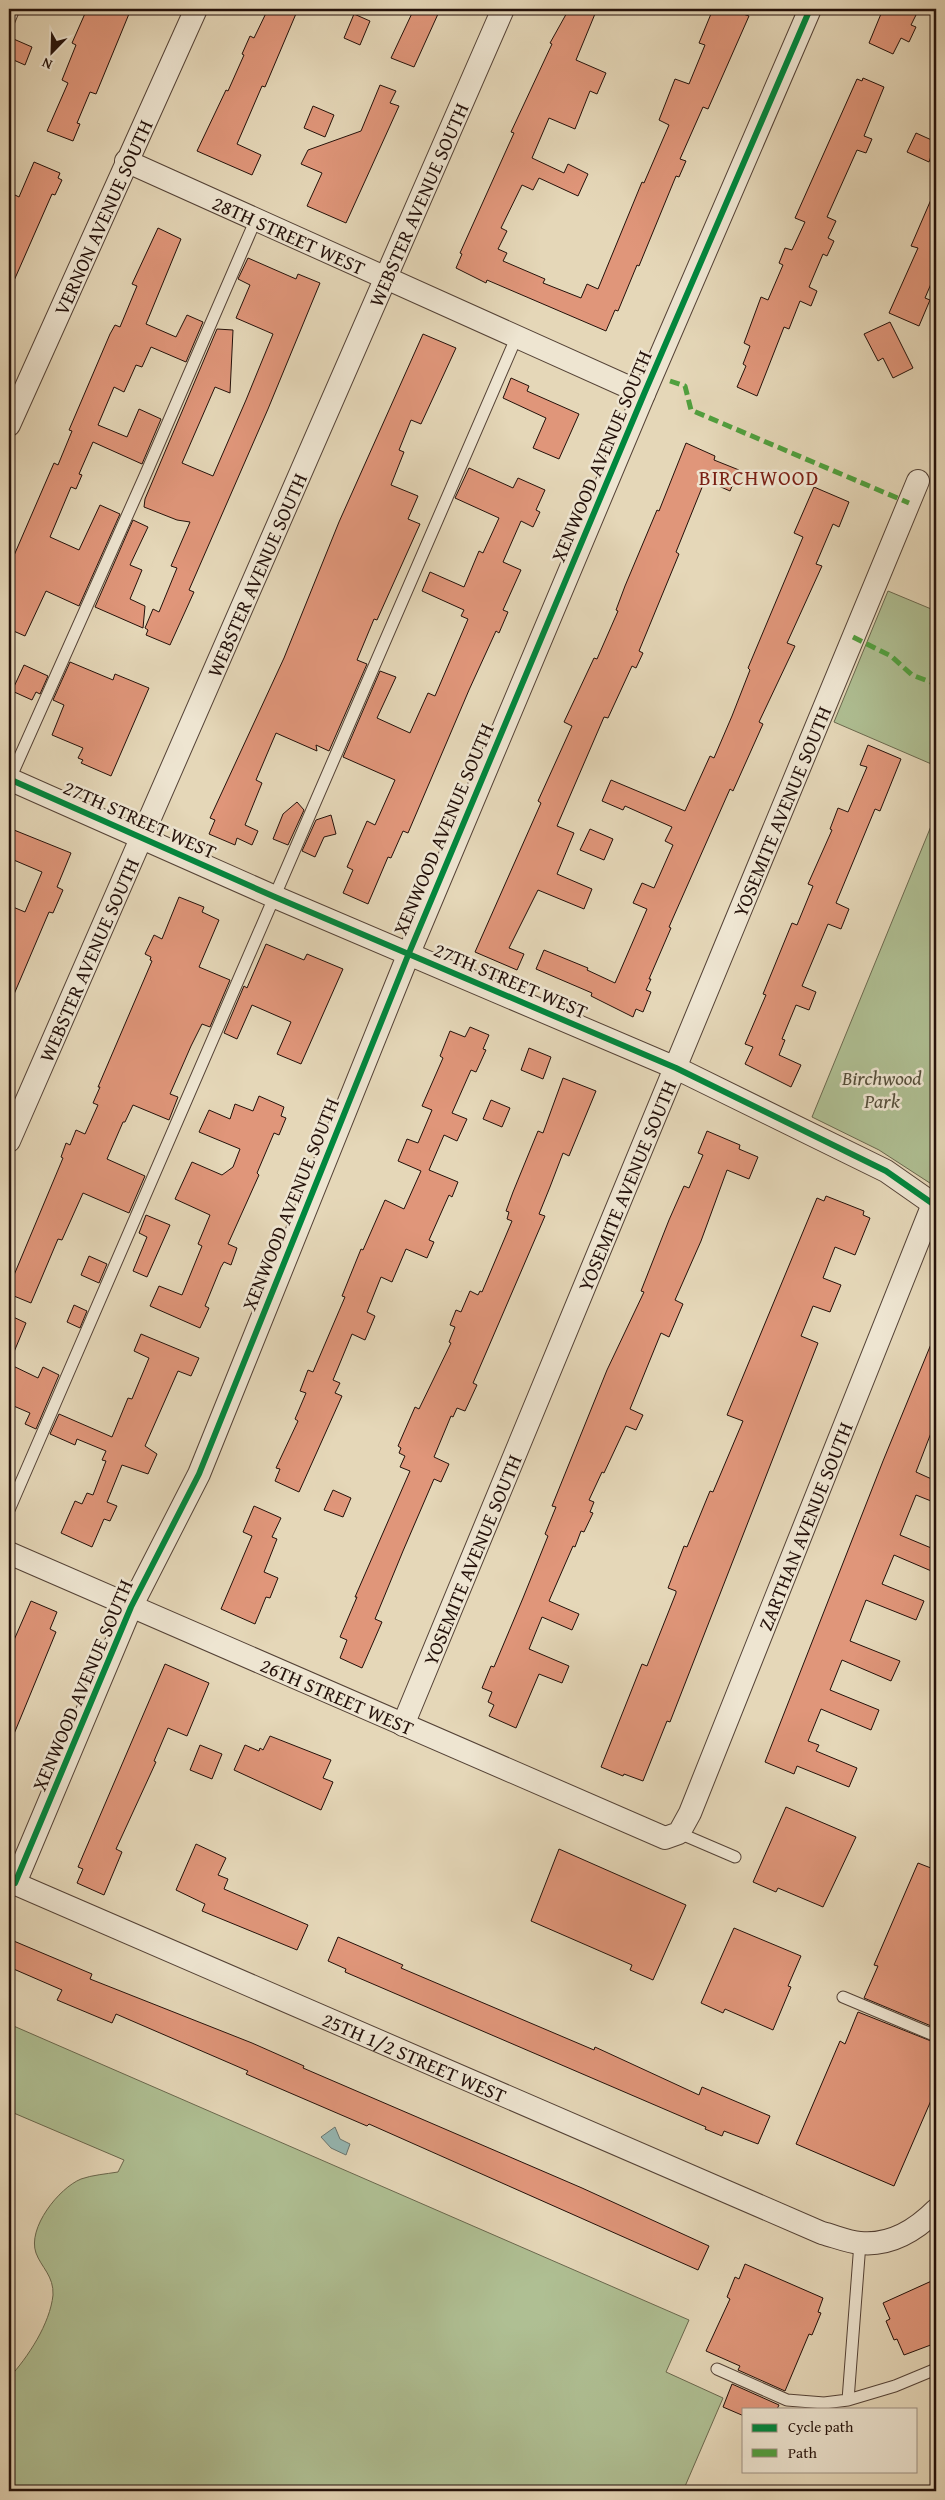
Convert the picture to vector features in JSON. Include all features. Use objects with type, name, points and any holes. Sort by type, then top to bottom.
[{"type":"street","name":"VERNON AVENUE SOUTH","points":[[9,425],[126,161],[196,9]]},
{"type":"street","name":"WEBSTER AVENUE SOUTH","points":[[9,1141],[503,9]]},
{"type":"street","name":"XENWOOD AVENUE SOUTH","points":[[12,1882],[131,1607],[199,1474],[409,953],[644,394],[810,9]]},
{"type":"street","name":"28TH STREET WEST","points":[[126,161],[644,394]]},
{"type":"street","name":"YOSEMITE AVENUE SOUTH","points":[[403,1725],[918,481]]},
{"type":"street","name":"27TH STREET WEST","points":[[9,780],[276,897],[676,1068],[886,1171],[935,1205]]},
{"type":"street","name":"ZARTHAN AVENUE SOUTH","points":[[672,1836],[694,1804],[935,1205]]},
{"type":"street","name":"26TH STREET WEST","points":[[9,1553],[403,1725],[672,1836]]},
{"type":"street","name":"25TH 1/2 STREET WEST","points":[[12,1882],[822,2233],[860,2244]]},
{"type":"street","points":[[860,2244],[900,2237],[923,2223],[936,2210]]},
{"type":"lane","points":[[9,22],[14,9]]},
{"type":"lane","points":[[9,780],[144,478],[256,219]]},
{"type":"lane","points":[[9,1510],[276,897],[517,336]]},
{"type":"lane","points":[[672,1836],[735,1857]]},
{"type":"lane","points":[[843,1997],[936,2036]]},
{"type":"lane","points":[[848,2400],[860,2244]]},
{"type":"lane","points":[[717,2369],[787,2400],[824,2403],[848,2400],[895,2386],[936,2369]]},
{"type":"green space","points":[[888,591],[936,611],[936,766],[834,722]]},
{"type":"green space","name":"Birchwood Park","points":[[936,814],[936,1187],[879,1150],[812,1117]]},
{"type":"green space","points":[[9,2024],[689,2320],[666,2372],[723,2398],[683,2491],[9,2491],[9,2378],[37,2340],[48,2317],[53,2295],[53,2288],[49,2277],[36,2253],[34,2243],[36,2232],[47,2210],[63,2191],[81,2179],[118,2172],[124,2160],[9,2111]]},
{"type":"water","points":[[335,2127],[340,2139],[350,2144],[346,2155],[331,2148],[321,2137]]},
{"type":"building","points":[[87,9],[131,9],[96,94],[90,92],[77,123],[80,124],[73,141],[47,131],[68,83],[62,80],[76,45],[72,43]]},
{"type":"building","points":[[268,9],[298,9],[265,87],[262,86],[237,144],[261,155],[252,175],[197,151],[226,90],[228,91],[250,36],[254,38]]},
{"type":"building","points":[[414,9],[426,9],[438,14],[414,67],[391,58]]},
{"type":"building","points":[[569,9],[597,9],[576,60],[606,73],[597,94],[590,91],[575,129],[549,118],[532,158],[564,173],[568,164],[588,174],[578,196],[539,178],[533,190],[522,185],[501,228],[507,231],[498,249],[507,253],[503,261],[545,279],[543,283],[581,298],[587,284],[598,289],[642,182],[644,183],[669,125],[659,120],[675,79],[689,84],[705,45],[699,43],[713,9],[746,9],[743,14],[749,16],[708,109],[703,107],[680,159],[686,161],[679,177],[676,176],[639,266],[637,265],[618,311],[615,310],[606,331],[487,280],[486,283],[456,268],[462,254],[460,253],[514,133],[511,132],[552,44],[550,43]]},
{"type":"building","points":[[883,9],[919,9],[911,25],[916,27],[909,42],[901,38],[893,54],[869,43]]},
{"type":"building","points":[[354,14],[370,21],[360,45],[344,38]]},
{"type":"building","points":[[9,37],[32,47],[25,65],[9,58]]},
{"type":"building","points":[[863,78],[884,87],[864,136],[872,139],[866,153],[857,150],[827,217],[836,221],[828,238],[834,241],[827,256],[823,254],[809,287],[817,291],[811,306],[800,301],[789,329],[784,327],[757,396],[737,387],[746,366],[743,364],[750,346],[744,343],[761,297],[768,300],[783,265],[779,263],[785,248],[792,250],[805,222],[795,218],[857,79],[862,81]]},
{"type":"building","points":[[380,85],[396,91],[390,103],[399,106],[346,223],[307,206],[322,173],[301,164],[308,150],[361,131]]},
{"type":"building","points":[[313,106],[334,115],[325,137],[304,128]]},
{"type":"building","points":[[916,133],[936,142],[929,162],[907,152]]},
{"type":"building","points":[[34,162],[60,173],[58,178],[62,180],[55,195],[52,194],[9,292],[9,210],[15,195],[19,197]]},
{"type":"building","points":[[936,188],[936,272],[925,298],[930,300],[919,326],[889,313],[918,248],[911,246]]},
{"type":"building","points":[[158,228],[181,239],[146,324],[176,337],[187,315],[203,322],[186,362],[151,347],[142,367],[136,365],[124,392],[114,387],[98,425],[127,437],[139,409],[161,419],[142,464],[93,442],[79,474],[82,475],[76,489],[71,487],[50,537],[79,550],[100,505],[120,514],[79,606],[46,591],[25,636],[9,629],[9,567],[54,463],[58,465],[72,431],[69,430],[110,334],[115,325],[120,327],[137,286],[132,284]]},
{"type":"building","points":[[248,258],[296,279],[298,274],[320,283],[268,409],[189,590],[194,592],[170,645],[146,635],[148,630],[145,628],[153,609],[159,612],[177,568],[171,566],[190,522],[177,520],[144,507],[145,499],[217,329],[233,330],[230,393],[215,387],[182,463],[213,476],[246,400],[273,334],[236,318],[250,285],[238,279]]},
{"type":"building","points":[[890,322],[913,368],[893,378],[883,358],[878,361],[864,334]]},
{"type":"building","points":[[423,334],[456,348],[421,424],[411,420],[399,450],[404,452],[391,485],[418,496],[408,519],[420,524],[377,620],[374,619],[357,660],[367,664],[329,751],[316,745],[317,751],[276,733],[256,780],[262,783],[245,825],[258,831],[252,845],[237,838],[235,845],[209,834],[215,820],[210,818],[284,658],[339,522]]},
{"type":"building","points":[[511,378],[529,386],[527,391],[579,414],[559,459],[533,448],[546,418],[503,398]]},
{"type":"building","points":[[686,443],[715,456],[714,460],[739,470],[730,491],[705,480],[676,552],[679,554],[639,651],[643,653],[636,668],[632,666],[608,718],[604,717],[557,826],[574,833],[557,874],[592,889],[584,909],[538,890],[509,948],[524,954],[517,970],[475,952],[541,803],[538,801],[572,726],[564,722],[594,658],[597,659],[618,611],[616,610],[625,586],[657,510],[659,511]]},
{"type":"building","points":[[469,468],[513,488],[518,478],[545,490],[536,510],[540,512],[533,527],[521,521],[503,562],[521,570],[503,610],[508,612],[499,633],[496,631],[469,690],[408,833],[403,831],[391,858],[388,857],[368,904],[343,893],[353,870],[347,867],[367,821],[375,825],[395,780],[343,757],[380,671],[396,677],[377,718],[410,733],[428,693],[435,696],[468,619],[461,616],[464,610],[422,591],[430,572],[464,587],[479,551],[483,553],[499,518],[455,498]]},
{"type":"building","points":[[814,487],[849,502],[839,527],[833,524],[816,564],[822,566],[787,643],[795,646],[759,722],[763,724],[733,791],[730,789],[669,927],[671,928],[649,979],[651,979],[646,990],[651,992],[643,1012],[636,1009],[633,1017],[591,996],[592,993],[536,969],[544,950],[588,968],[587,970],[615,983],[647,909],[633,903],[642,883],[654,888],[673,845],[665,841],[672,827],[625,806],[623,810],[602,801],[611,780],[685,811],[710,756],[714,758],[732,716],[750,670],[748,668],[803,537],[794,533]]},
{"type":"building","points":[[133,520],[148,527],[130,565],[142,570],[130,599],[145,606],[143,628],[95,607]]},
{"type":"building","points":[[70,662],[113,680],[115,674],[149,688],[111,776],[81,763],[83,760],[78,758],[83,748],[52,735],[64,705],[53,700]]},
{"type":"building","points":[[24,665],[48,676],[40,694],[36,692],[32,700],[12,691]]},
{"type":"building","points":[[868,745],[901,759],[880,811],[875,809],[836,903],[849,909],[841,929],[828,924],[802,986],[816,992],[809,1010],[796,1005],[782,1039],[785,1040],[779,1055],[801,1065],[791,1087],[745,1064],[753,1047],[745,1044],[766,995],[763,994],[792,923],[797,925],[813,886],[808,884],[832,830],[830,829],[838,808],[848,812],[867,767],[860,765]]},
{"type":"building","points":[[297,802],[304,810],[288,845],[273,839],[283,814]]},
{"type":"building","points":[[331,815],[336,834],[324,837],[315,857],[302,851],[316,820]]},
{"type":"building","points":[[9,828],[71,853],[57,887],[63,890],[53,913],[49,912],[9,1006],[9,918],[13,907],[25,912],[42,872],[9,858]]},
{"type":"building","points":[[590,829],[613,839],[604,860],[580,850]]},
{"type":"building","points":[[179,897],[204,907],[202,912],[219,920],[199,967],[230,980],[210,1027],[202,1024],[170,1094],[178,1097],[169,1120],[133,1105],[125,1122],[123,1122],[107,1159],[145,1176],[129,1213],[83,1193],[62,1240],[58,1239],[31,1303],[9,1294],[9,1287],[63,1158],[61,1157],[66,1143],[70,1145],[76,1130],[85,1134],[98,1105],[93,1103],[100,1087],[98,1087],[152,961],[150,960],[151,957],[145,954],[154,935],[162,939]]},
{"type":"building","points":[[266,944],[304,960],[307,954],[343,969],[301,1064],[277,1054],[291,1022],[252,1005],[237,1039],[224,1033],[244,986],[247,988]]},
{"type":"building","points":[[470,1027],[489,1035],[483,1049],[486,1050],[476,1072],[471,1070],[452,1113],[467,1119],[457,1141],[444,1135],[429,1170],[458,1182],[452,1197],[449,1195],[429,1240],[434,1242],[427,1258],[406,1249],[392,1282],[381,1277],[367,1312],[375,1316],[365,1340],[352,1334],[333,1380],[340,1383],[335,1393],[342,1396],[299,1492],[275,1481],[280,1469],[276,1468],[298,1421],[295,1419],[306,1393],[300,1391],[308,1370],[313,1372],[345,1297],[342,1296],[361,1249],[363,1250],[385,1200],[404,1209],[421,1171],[398,1161],[407,1139],[418,1143],[432,1110],[422,1106],[443,1058],[440,1056],[450,1031],[465,1037]]},
{"type":"building","points":[[529,1048],[551,1057],[543,1079],[521,1070]]},
{"type":"building","points":[[563,1078],[596,1091],[569,1156],[563,1153],[539,1214],[545,1216],[473,1383],[477,1385],[465,1411],[457,1408],[453,1417],[451,1416],[434,1457],[449,1464],[441,1482],[434,1479],[403,1551],[375,1619],[382,1622],[362,1668],[340,1658],[347,1640],[340,1637],[357,1597],[355,1597],[410,1471],[400,1467],[405,1456],[399,1453],[401,1448],[398,1446],[415,1407],[419,1409],[451,1343],[449,1342],[455,1327],[450,1325],[456,1310],[461,1312],[470,1291],[478,1295],[480,1291],[482,1292],[512,1221],[507,1219],[509,1212],[506,1211],[513,1192],[538,1131],[543,1133]]},
{"type":"building","points":[[259,1096],[284,1107],[281,1116],[286,1118],[279,1135],[274,1133],[257,1173],[259,1175],[228,1244],[237,1248],[231,1265],[224,1262],[221,1267],[205,1306],[209,1308],[200,1328],[150,1306],[159,1286],[182,1295],[202,1246],[198,1244],[210,1215],[175,1199],[192,1162],[222,1175],[233,1167],[240,1149],[199,1132],[209,1110],[230,1119],[235,1104],[253,1111]]},
{"type":"building","points":[[491,1100],[510,1108],[502,1127],[483,1119]]},
{"type":"building","points":[[707,1131],[740,1145],[739,1149],[758,1157],[749,1179],[727,1170],[701,1241],[675,1300],[683,1304],[669,1337],[661,1333],[630,1409],[643,1415],[636,1430],[626,1426],[604,1473],[602,1472],[589,1500],[594,1502],[590,1512],[593,1513],[584,1532],[581,1531],[575,1547],[573,1546],[549,1601],[579,1614],[572,1630],[542,1617],[529,1649],[569,1666],[562,1683],[539,1674],[516,1728],[489,1716],[494,1705],[488,1702],[492,1692],[482,1688],[491,1666],[494,1667],[548,1536],[545,1534],[556,1507],[552,1506],[607,1370],[644,1292],[641,1291],[669,1220],[684,1186],[689,1188],[703,1155],[698,1153]]},
{"type":"building","points":[[826,1196],[864,1211],[863,1215],[870,1218],[855,1255],[835,1247],[823,1278],[841,1285],[830,1312],[813,1306],[801,1336],[818,1343],[670,1722],[667,1721],[643,1781],[624,1774],[623,1776],[601,1767],[642,1664],[647,1666],[676,1593],[676,1591],[668,1588],[684,1546],[687,1547],[710,1491],[713,1492],[743,1421],[727,1415],[817,1198],[824,1201]]},
{"type":"building","points":[[146,1215],[170,1225],[147,1277],[133,1271],[147,1237],[139,1233]]},
{"type":"building","points":[[89,1256],[107,1264],[99,1283],[81,1275]]},
{"type":"building","points":[[74,1305],[87,1311],[80,1328],[67,1322]]},
{"type":"building","points":[[9,1315],[26,1323],[9,1364]]},
{"type":"building","points":[[936,1332],[936,1420],[916,1472],[936,1481],[936,1503],[916,1495],[900,1535],[936,1550],[936,1573],[894,1555],[882,1584],[924,1601],[916,1620],[866,1600],[850,1641],[900,1661],[891,1681],[842,1660],[830,1690],[879,1710],[871,1730],[821,1709],[808,1741],[819,1745],[816,1751],[857,1768],[849,1787],[797,1766],[794,1774],[765,1762],[883,1461]]},
{"type":"building","points":[[141,1334],[199,1358],[191,1376],[178,1371],[145,1446],[157,1454],[148,1474],[122,1465],[107,1502],[117,1506],[110,1521],[104,1519],[92,1547],[61,1533],[75,1501],[82,1504],[87,1493],[93,1495],[106,1461],[102,1460],[106,1451],[77,1439],[75,1445],[50,1434],[59,1414],[112,1437],[128,1398],[132,1399],[149,1358],[134,1351]]},
{"type":"building","points":[[9,1364],[38,1378],[43,1367],[59,1375],[36,1429],[25,1424],[30,1413],[9,1404]]},
{"type":"building","points":[[333,1490],[351,1498],[343,1517],[324,1510]]},
{"type":"building","points":[[254,1506],[281,1518],[272,1537],[277,1539],[264,1572],[278,1578],[270,1598],[266,1597],[255,1624],[221,1609],[252,1536],[243,1532]]},
{"type":"building","points":[[31,1601],[57,1612],[50,1629],[56,1632],[9,1746],[9,1637],[14,1640]]},
{"type":"building","points":[[165,1664],[209,1683],[187,1736],[168,1728],[154,1761],[156,1762],[116,1849],[122,1852],[104,1895],[77,1883],[83,1869],[78,1867]]},
{"type":"building","points":[[270,1736],[331,1760],[323,1778],[333,1782],[321,1810],[234,1770],[245,1745],[259,1751],[260,1748],[263,1750]]},
{"type":"building","points":[[200,1745],[222,1754],[212,1779],[190,1770]]},
{"type":"building","points":[[786,1807],[856,1837],[823,1907],[778,1888],[776,1892],[753,1882]]},
{"type":"building","points":[[196,1844],[226,1858],[218,1875],[228,1879],[224,1889],[308,1925],[297,1950],[202,1911],[205,1904],[176,1890]]},
{"type":"building","points":[[559,1849],[686,1905],[653,1980],[630,1970],[632,1965],[531,1921]]},
{"type":"building","points":[[918,1863],[936,1870],[936,2028],[864,1998],[878,1966],[874,1965]]},
{"type":"building","points":[[734,1928],[801,1956],[788,1986],[791,1987],[773,2030],[725,2009],[723,2013],[701,2003]]},
{"type":"building","points":[[338,1937],[403,1965],[401,1968],[594,2050],[595,2047],[699,2095],[702,2087],[770,2116],[758,2144],[724,2131],[722,2136],[705,2129],[706,2127],[345,1972],[346,1969],[328,1961]]},
{"type":"building","points":[[9,1939],[92,1974],[90,1979],[252,2043],[304,2066],[303,2068],[582,2188],[709,2246],[698,2270],[369,2124],[367,2126],[246,2074],[248,2071],[116,2014],[112,2023],[57,2000],[62,1990],[9,1967]]},
{"type":"building","points":[[858,2012],[936,2043],[936,2089],[894,2186],[796,2144],[840,2041],[845,2044]]},
{"type":"building","points":[[745,2264],[823,2298],[818,2312],[821,2313],[812,2335],[809,2334],[785,2391],[738,2370],[740,2366],[706,2351],[730,2299],[727,2297],[735,2277],[739,2279]]},
{"type":"building","points":[[936,2279],[936,2343],[904,2355],[897,2339],[894,2340],[886,2321],[890,2319],[883,2303]]},
{"type":"building","points":[[732,2384],[779,2405],[778,2408],[742,2408],[742,2415],[723,2407]]},
{"type":"marked path","points":[[670,381],[685,386],[691,410],[909,503]]},
{"type":"marked path","points":[[853,637],[891,656],[912,675],[936,684]]},
{"type":"cycle path","points":[[15,1883],[131,1607],[199,1474],[409,953],[644,394],[810,9]]},
{"type":"cycle path","points":[[9,779],[275,897],[676,1068],[886,1171],[936,1206]]},
{"type":"district","name":"BIRCHWOOD","points":[[759,477]]}]
